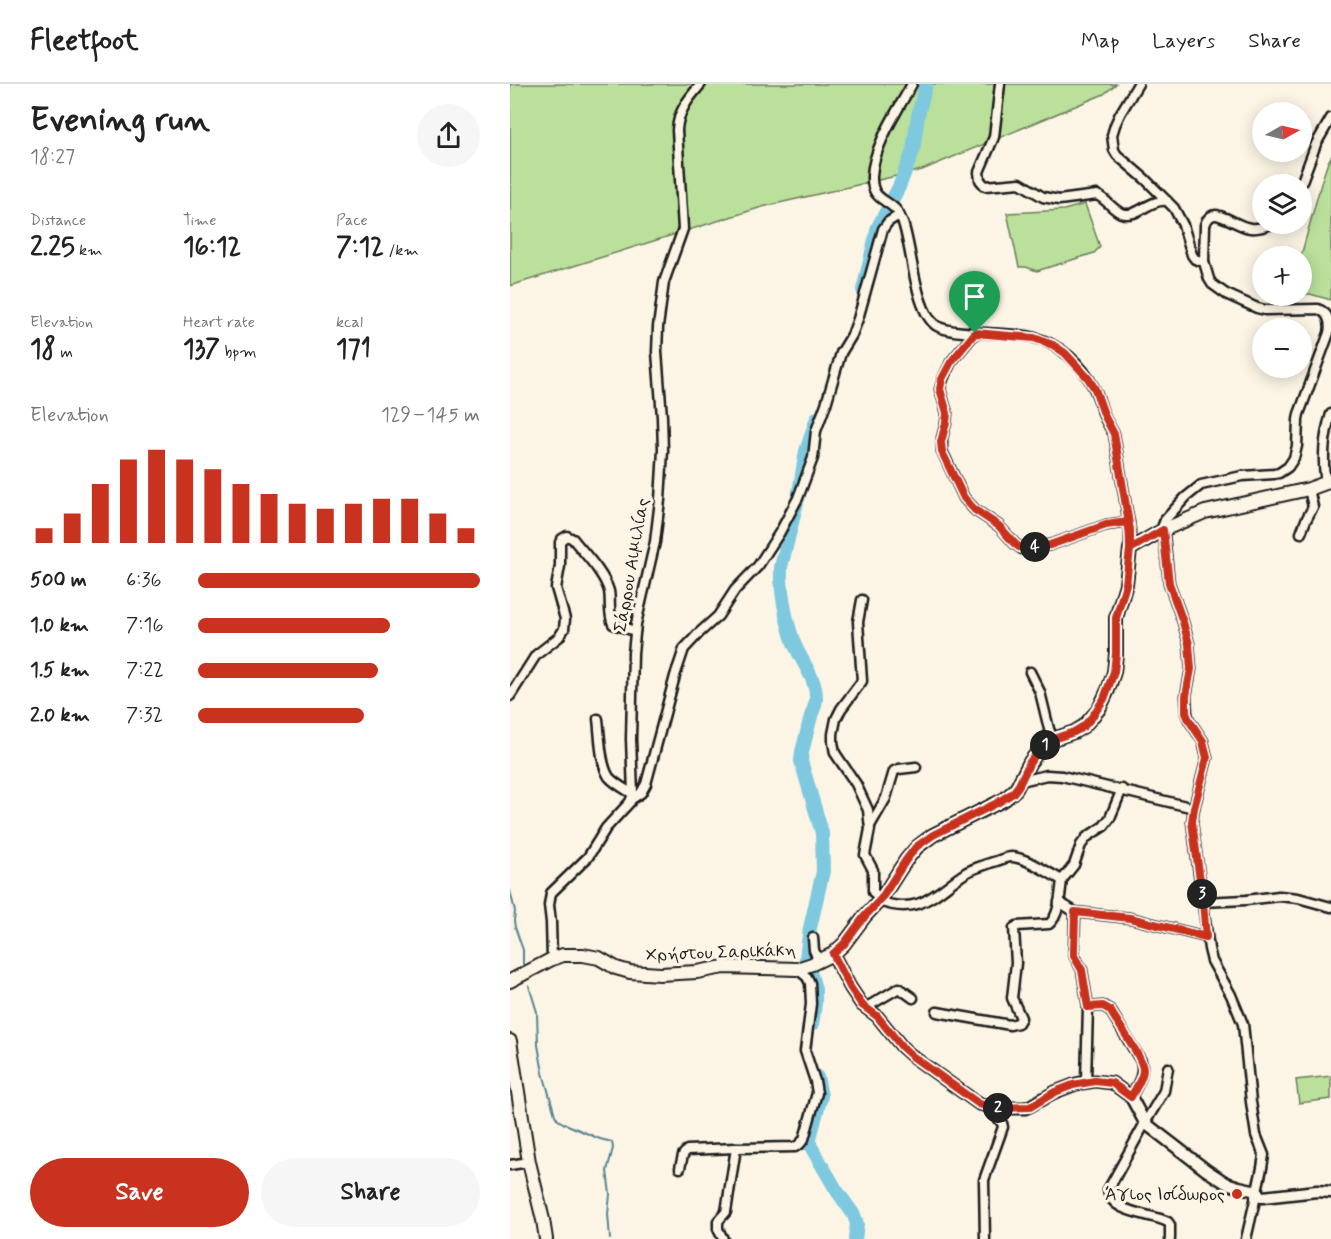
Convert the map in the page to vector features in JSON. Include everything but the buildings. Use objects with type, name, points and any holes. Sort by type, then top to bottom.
[{"type":"main road","points":[[1053,739],[1084,726],[1099,709],[1108,690],[1115,664],[1116,618],[1126,584],[1130,549],[1163,530],[1205,512],[1310,489],[1328,482]]},
{"type":"main road","name":"Χρήστου Σαρικάκη","points":[[513,978],[563,955],[600,958],[622,971],[638,974],[697,972],[724,967],[808,966],[833,954],[844,944],[880,900],[916,847],[924,840],[1013,793],[1030,762],[1053,739]]},
{"type":"main road","points":[[510,1047],[529,1162],[546,1239]]},
{"type":"street","name":"Σάρρου Αιμιλίας","points":[[633,797],[632,702],[635,631],[655,542],[660,500],[663,438],[657,352],[660,303],[667,271],[683,229],[679,116],[683,107],[701,84]]},
{"type":"street","points":[[912,84],[878,148],[872,177],[874,190],[881,200],[897,212],[908,240],[918,288],[928,317],[941,327],[975,333],[1041,339],[1065,353],[1084,373],[1095,389],[1114,434],[1130,530],[1130,549]]},
{"type":"street","points":[[1000,84],[994,137],[979,172],[980,180],[985,186],[1020,183],[1043,197],[1055,200],[1097,195],[1117,211],[1126,214],[1134,213],[1157,201],[1167,201]]},
{"type":"street","points":[[1138,84],[1115,125],[1112,135],[1114,150],[1176,211],[1184,225],[1193,257],[1204,262]]},
{"type":"street","points":[[1305,174],[1316,144],[1331,118]]},
{"type":"street","points":[[552,959],[549,904],[551,893],[588,857],[606,828],[633,797],[641,792],[646,784],[684,649],[718,616],[735,590],[758,566],[798,498],[813,458],[816,431],[841,353],[858,319],[883,229],[897,212]]},
{"type":"street","points":[[1245,1239],[1263,1168],[1264,1155],[1256,1135],[1243,1024],[1231,995],[1212,961],[1206,937],[1192,822],[1207,758],[1203,741],[1186,713],[1186,696],[1191,669],[1189,644],[1169,583],[1163,530],[1165,520],[1201,484],[1274,474],[1288,467],[1294,458],[1299,414],[1329,333],[1330,322],[1326,315],[1327,311],[1265,310],[1216,288],[1209,279],[1204,262],[1205,225],[1210,216],[1216,214],[1252,228]]},
{"type":"street","points":[[975,333],[951,362],[942,379],[940,389],[947,413],[941,442],[942,452],[964,498],[975,510],[999,526],[1015,544],[1025,549],[1050,545],[1106,525],[1128,522]]},
{"type":"street","points":[[1328,482],[1324,455],[1331,414]]},
{"type":"street","points":[[1302,533],[1306,520],[1314,507],[1310,489]]},
{"type":"street","points":[[510,696],[536,655],[559,637],[564,629],[565,619],[556,588],[560,566],[560,542],[565,537],[573,539],[607,585],[610,598],[610,618],[613,624],[635,631]]},
{"type":"street","points":[[862,600],[858,622],[862,681],[841,709],[836,720],[833,742],[838,758],[861,793],[871,824]]},
{"type":"street","points":[[1030,672],[1040,692],[1053,739]]},
{"type":"street","points":[[597,719],[607,773],[633,797]]},
{"type":"street","points":[[916,767],[894,771],[889,792],[871,824],[865,855],[873,870],[873,892],[880,900],[902,907],[922,903],[968,871],[1009,857],[1020,858],[1062,880]]},
{"type":"street","points":[[1021,781],[1054,775],[1078,778],[1194,808]]},
{"type":"street","points":[[937,1012],[1010,1025],[1020,1021],[1021,1016],[1013,1002],[1012,994],[1016,963],[1014,928],[1049,924],[1055,919],[1062,880],[1075,862],[1081,845],[1087,837],[1104,826],[1110,818],[1122,789]]},
{"type":"street","points":[[1203,902],[1279,896],[1298,898],[1331,908]]},
{"type":"street","points":[[1059,902],[1075,912],[1130,918],[1206,937]]},
{"type":"street","points":[[1075,912],[1074,956],[1082,970],[1088,1007],[1086,1082]]},
{"type":"street","points":[[680,1168],[683,1155],[687,1150],[795,1147],[803,1142],[817,1089],[805,1051],[811,1004],[810,983],[807,977],[814,950],[813,938]]},
{"type":"street","points":[[833,954],[858,1000],[877,1016],[902,1047],[975,1102],[996,1108],[1030,1107],[1063,1089],[1086,1082],[1112,1083],[1131,1097],[1145,1123],[1222,1180],[1268,1197],[1317,1191],[1331,1192]]},
{"type":"street","points":[[866,1008],[899,987],[913,998]]},
{"type":"street","points":[[1088,1007],[1103,1006],[1110,1010],[1141,1061],[1142,1075],[1131,1097]]},
{"type":"street","points":[[1167,1068],[1164,1091],[1108,1190],[1108,1194],[1124,1209],[1168,1222],[1170,1239]]},
{"type":"street","points":[[985,1239],[984,1180],[1003,1127],[997,1118],[996,1108]]},
{"type":"street","points":[[723,1239],[718,1229],[718,1221],[726,1212],[736,1148]]},
{"type":"street","points":[[510,1165],[529,1162]]},
{"type":"green space","points":[[510,84],[1116,84],[1104,94],[922,170],[762,207],[510,286]]},
{"type":"green space","points":[[1331,157],[1331,300],[1312,295],[1312,246],[1304,246],[1307,234],[1312,234],[1312,216]]},
{"type":"green space","points":[[1085,204],[1100,247],[1094,253],[1037,271],[1019,267],[1007,213],[1064,210]]},
{"type":"green space","points":[[1331,1076],[1331,1099],[1299,1103],[1296,1080]]},
{"type":"waterway","points":[[863,290],[878,227],[899,187],[913,151],[918,115],[926,84]]},
{"type":"waterway","points":[[812,1024],[815,989],[806,958],[810,928],[823,871],[822,833],[801,761],[816,703],[816,692],[788,625],[781,567],[798,498],[806,451],[817,418]]},
{"type":"waterway","points":[[510,891],[515,911],[515,927],[523,950],[523,967]]},
{"type":"waterway","points":[[529,986],[537,1012],[538,1045],[543,1073],[555,1115],[563,1123],[612,1142],[613,1148],[607,1171],[610,1194],[608,1214],[610,1239]]},
{"type":"waterway","points":[[817,1077],[821,1096],[810,1145],[854,1215],[857,1224],[855,1239]]},
{"type":"place","name":"Άγιος Ισίδωρος","points":[[1237,1194]]},
{"type":"route","points":[[975,333],[951,362],[942,379],[940,389],[947,413],[941,442],[942,452],[964,498],[975,510],[999,526],[1022,549],[1050,545],[1095,528],[1128,522],[1130,530],[1130,549],[1163,530],[1169,583],[1189,644],[1191,669],[1186,696],[1186,713],[1203,741],[1207,758],[1192,822],[1206,937],[1130,918],[1075,912],[1074,956],[1082,970],[1088,1007],[1103,1006],[1110,1010],[1142,1064],[1142,1075],[1131,1097],[1112,1083],[1095,1081],[1073,1085],[1025,1108],[996,1108],[979,1104],[902,1047],[877,1016],[858,1000],[833,954],[881,899],[916,847],[924,840],[1013,793],[1040,749],[1053,739],[1084,726],[1099,709],[1114,672],[1116,618],[1126,584],[1130,530],[1114,434],[1095,389],[1065,353],[1041,339],[975,333]]}]
